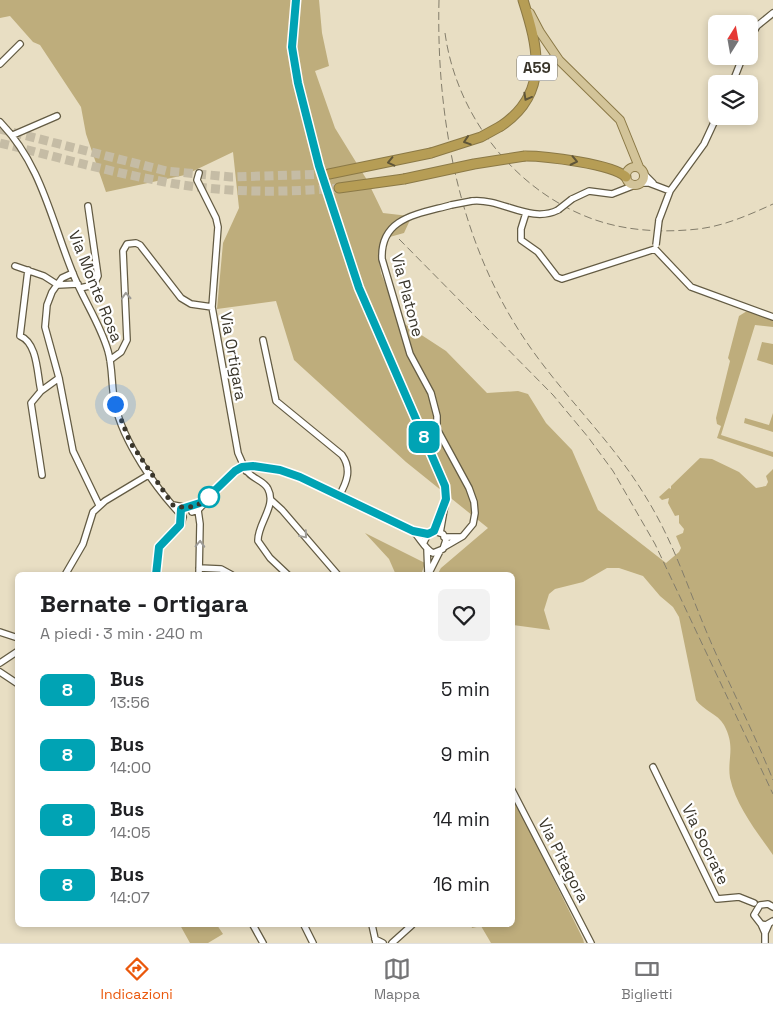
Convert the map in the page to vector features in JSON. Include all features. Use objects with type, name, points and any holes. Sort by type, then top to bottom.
[{"type":"highway","name":"A59","points":[[329,174],[431,153],[481,137],[502,126],[515,115],[528,98],[536,75],[538,59],[534,35],[523,0]]},
{"type":"highway","points":[[339,188],[368,185],[525,156],[559,158],[627,175]]},
{"type":"main road","points":[[523,0],[540,32],[559,60],[620,120],[631,150],[642,170],[638,184],[627,175]]},
{"type":"main road","points":[[627,175],[631,150]]},
{"type":"main road","points":[[627,175],[642,170]]},
{"type":"street","points":[[296,0],[292,47],[298,83],[328,193],[359,288],[445,486],[446,499],[437,534],[442,549],[430,572]]},
{"type":"street","points":[[758,25],[773,13]]},
{"type":"street","points":[[0,64],[20,44]]},
{"type":"street","points":[[13,136],[57,116]]},
{"type":"street","name":"Via Monte Rosa","points":[[0,122],[13,136],[41,183],[72,273],[102,336],[110,360],[118,416],[130,442],[150,474],[182,516]]},
{"type":"street","points":[[655,247],[659,220],[670,191],[704,144],[713,125]]},
{"type":"street","points":[[642,170],[657,185],[670,191]]},
{"type":"street","name":"Via Ortigara","points":[[199,173],[197,180],[216,218],[218,227],[212,307],[239,458],[247,469]]},
{"type":"street","points":[[620,192],[627,175]]},
{"type":"street","points":[[638,184],[657,185]]},
{"type":"street","name":"Via Platone","points":[[463,536],[473,524],[475,514],[474,502],[457,463],[437,428],[437,416],[431,393],[410,354],[382,259],[382,248],[387,233],[393,225],[414,215],[451,205],[472,201],[490,201],[526,213],[548,214],[589,191],[612,194],[638,184]]},
{"type":"street","points":[[15,266],[44,276],[58,285],[94,285],[98,276],[88,206]]},
{"type":"street","points":[[526,213],[521,229],[521,240],[538,252],[557,277],[562,279],[655,247]]},
{"type":"street","points":[[110,360],[121,352],[126,345],[128,335],[123,251],[127,244],[136,243],[140,245],[181,298],[191,304],[212,307]]},
{"type":"street","points":[[655,247],[690,286],[773,317]]},
{"type":"street","points":[[28,270],[20,336],[25,338],[32,346],[41,391]]},
{"type":"street","points":[[72,273],[62,278],[49,298],[44,321],[59,378],[72,451],[99,505]]},
{"type":"street","points":[[263,340],[276,401],[342,455],[346,462],[348,474],[339,496]]},
{"type":"street","points":[[42,475],[31,403],[41,391],[59,378]]},
{"type":"street","points":[[182,516],[203,502],[235,471],[247,469],[291,473],[413,531],[463,536]]},
{"type":"street","points":[[247,469],[267,486],[271,500],[282,510],[335,572]]},
{"type":"street","points":[[67,572],[83,544],[90,518],[99,505],[150,474]]},
{"type":"street","points":[[271,500],[258,541],[270,558],[285,572]]},
{"type":"street","points":[[173,505],[192,511],[200,524],[199,572],[221,569],[226,572]]},
{"type":"street","points":[[182,516],[188,518],[192,511]]},
{"type":"street","points":[[156,572],[159,547],[180,525],[182,516]]},
{"type":"street","points":[[413,531],[424,542],[427,549],[428,572]]},
{"type":"street","points":[[424,542],[437,534]]},
{"type":"street","points":[[427,549],[433,553],[463,536]]},
{"type":"street","points":[[0,632],[15,637]]},
{"type":"street","points":[[0,663],[15,653]]},
{"type":"street","points":[[0,672],[15,682]]},
{"type":"street","name":"Via Socrate","points":[[653,767],[717,899],[738,897],[754,903]]},
{"type":"street","name":"Via Pitagora","points":[[515,796],[591,943]]},
{"type":"street","points":[[765,943],[765,933],[761,924],[756,920],[754,903],[773,907]]},
{"type":"street","points":[[755,912],[762,904]]},
{"type":"street","points":[[761,924],[771,923]]},
{"type":"street","points":[[765,933],[771,923]]},
{"type":"street","points":[[254,927],[263,943]]},
{"type":"street","points":[[305,927],[313,943]]},
{"type":"street","points":[[372,927],[376,941],[383,943]]},
{"type":"street","points":[[392,943],[410,927]]},
{"type":"shaded area","points":[[0,0],[319,0],[322,33],[329,66],[315,71],[335,128],[367,180],[383,213],[409,216],[410,220],[404,233],[386,238],[380,246],[378,255],[381,273],[400,321],[446,351],[487,393],[518,391],[528,394],[546,423],[572,450],[598,510],[666,563],[679,552],[681,548],[676,536],[683,533],[684,529],[679,523],[679,515],[675,516],[668,503],[669,498],[662,500],[659,497],[669,488],[671,489],[671,486],[700,458],[712,459],[739,472],[756,488],[766,486],[768,482],[766,476],[773,469],[773,855],[737,799],[729,771],[730,740],[728,733],[721,721],[702,707],[696,700],[679,617],[673,607],[660,596],[643,576],[619,568],[607,568],[583,582],[555,589],[549,594],[544,610],[550,630],[515,625],[515,572],[439,572],[488,528],[406,462],[294,360],[276,301],[217,309],[223,243],[239,208],[233,152],[185,175],[106,192],[86,134],[81,107],[40,45],[33,42],[10,16],[0,18]]},
{"type":"shaded area","points":[[747,311],[773,320],[773,327],[755,325],[721,435],[773,452],[773,457],[717,438],[721,426],[717,424],[716,418],[730,361],[728,358],[739,316]]},
{"type":"shaded area","points":[[762,342],[773,344],[773,365],[757,360]]},
{"type":"shaded area","points":[[773,413],[773,432],[744,423],[745,418],[769,425]]},
{"type":"shaded area","points":[[365,533],[425,563],[422,572],[395,572],[389,559]]},
{"type":"shaded area","points":[[515,801],[584,943],[491,943],[482,927],[515,927]]},
{"type":"shaded area","points":[[181,927],[218,927],[223,934],[208,943],[190,943]]},
{"type":"tunnel","points":[[0,129],[166,171],[231,177],[329,174]]},
{"type":"tunnel","points":[[0,143],[120,173],[182,185],[250,191],[339,188]]},
{"type":"railway","points":[[439,0],[442,91],[448,136],[457,181],[470,225],[486,268],[506,309],[530,347],[620,459],[656,515],[773,780]]},
{"type":"railway","points":[[445,33],[451,63],[461,92],[475,119],[493,145],[513,168],[536,188],[562,205],[590,218],[616,226],[643,230],[671,231],[698,229],[727,223],[773,204]]},
{"type":"railway","points":[[399,239],[553,395],[613,471],[655,544],[773,794]]},
{"type":"bus line","name":"8","points":[[156,572],[157,551],[161,544],[180,525],[183,517],[180,512],[181,509],[203,502],[235,471],[242,467],[253,466],[291,473],[413,531],[428,534],[434,531],[446,499],[445,486],[359,288],[319,166],[298,83],[292,47],[296,0]]},
{"type":"route","points":[[115,404],[118,416],[130,442],[150,474],[173,505],[180,508],[189,508],[211,496],[209,497]]}]
